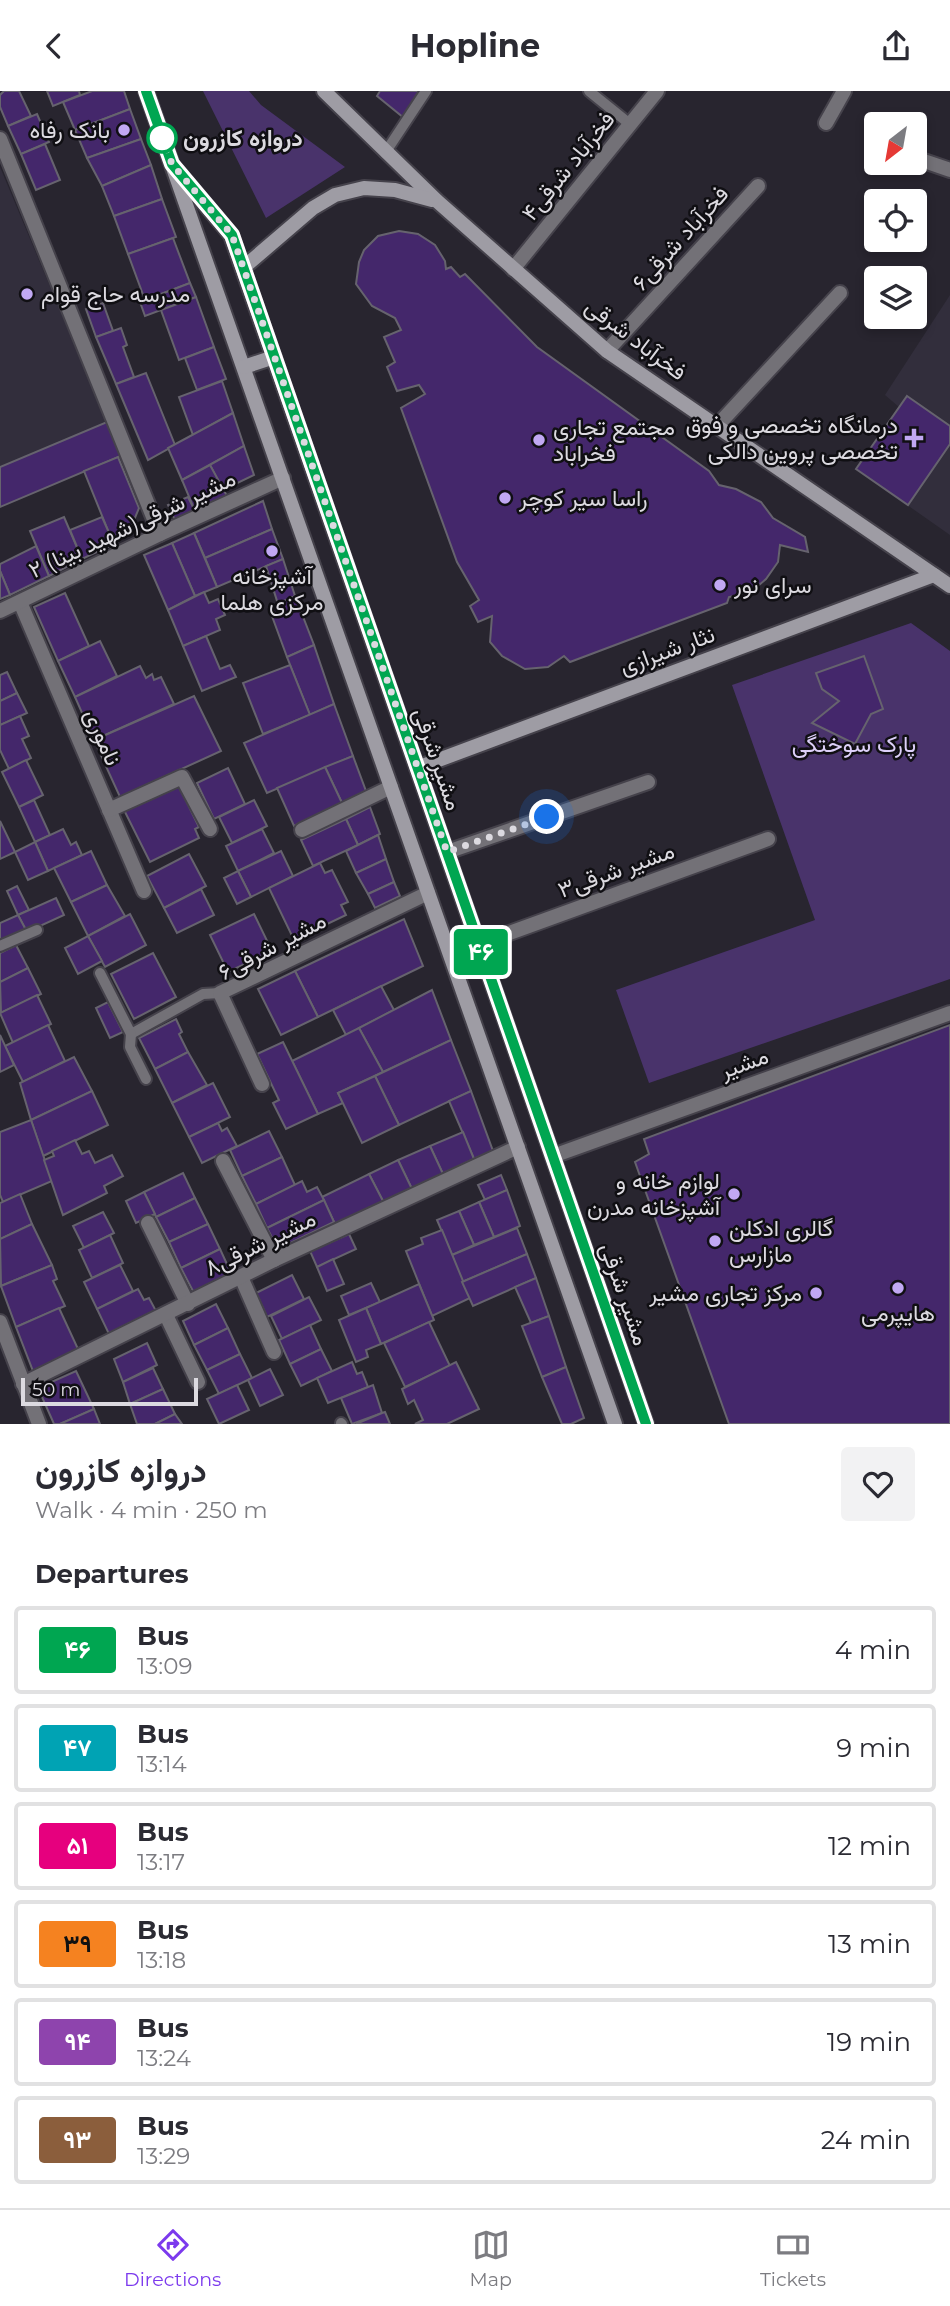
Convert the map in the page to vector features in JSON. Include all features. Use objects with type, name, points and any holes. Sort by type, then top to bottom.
[{"type":"main road","name":"مشیر شرقی","points":[[146,91],[615,1424]]},
{"type":"main road","name":"فخرآباد شرقی","points":[[324,91],[437,201],[607,351],[950,586]]},
{"type":"main road","name":"مشیر شرقی","points":[[172,164],[232,235],[646,1424]]},
{"type":"main road","points":[[243,268],[313,208],[335,195],[364,188],[395,190],[437,201]]},
{"type":"main road","points":[[244,367],[274,357]]},
{"type":"main road","name":"نثار شیرازی","points":[[417,768],[934,575]]},
{"type":"street","name":"فخرآباد شرقی۴","points":[[513,269],[657,91]]},
{"type":"street","points":[[826,123],[844,91]]},
{"type":"street","points":[[0,139],[160,534]]},
{"type":"street","points":[[928,162],[950,170]]},
{"type":"street","name":"فخرآباد شرقی۶","points":[[607,351],[758,186]]},
{"type":"street","points":[[717,426],[841,293]]},
{"type":"street","name":"۲ مشیر شرقی(شهید بینا)","points":[[0,611],[284,478]]},
{"type":"street","name":"ناموری","points":[[20,602],[144,891]]},
{"type":"street","points":[[109,810],[182,777],[209,829]]},
{"type":"street","points":[[447,852],[648,782]]},
{"type":"street","points":[[302,829],[391,787]]},
{"type":"street","name":"۳مشیر شرقی","points":[[479,944],[768,839]]},
{"type":"street","name":"۶مشیر شرقی","points":[[262,1084],[220,993],[428,893]]},
{"type":"street","name":"مشیر","points":[[553,1156],[950,1013]]},
{"type":"street","name":"مشیر شرقی۸","points":[[23,1384],[274,1260],[517,1147]]},
{"type":"street","points":[[223,1161],[274,1260]]},
{"type":"street","points":[[148,1223],[188,1304]]},
{"type":"street","points":[[241,1277],[274,1352]]},
{"type":"street","points":[[166,1315],[198,1382]]},
{"type":"street","points":[[0,1322],[39,1424]]},
{"type":"lane","points":[[386,153],[426,91]]},
{"type":"lane","points":[[589,91],[631,125]]},
{"type":"lane","points":[[0,946],[37,930]]},
{"type":"lane","points":[[100,973],[131,1034],[130,1047],[146,1079]]},
{"type":"lane","points":[[131,1034],[204,994],[220,993]]},
{"type":"shaded area","name":"مدرسه حاج قوام","points":[[0,167],[121,456],[0,507]]},
{"type":"shaded area","name":"درمانگاه تخصصی و فوق تخصصی پروین دالکی","points":[[950,295],[950,535],[856,469],[899,407],[885,395]]},
{"type":"green space","points":[[203,91],[249,91],[261,105],[345,167],[266,218]]},
{"type":"green space","name":"پارک سوختگی","points":[[911,623],[950,651],[950,979],[649,1083],[616,990],[815,920],[732,685]]},
{"type":"building","points":[[4,91],[19,91],[31,116],[8,126],[0,107],[0,95]]},
{"type":"building","points":[[47,91],[79,91],[80,95],[53,106]]},
{"type":"building","points":[[92,91],[124,91],[130,109],[75,130],[63,102]]},
{"type":"building","points":[[380,91],[421,91],[404,118],[377,96]]},
{"type":"building","points":[[130,109],[141,139],[87,158],[75,130]]},
{"type":"building","points":[[37,114],[49,142],[21,154],[8,126]]},
{"type":"building","points":[[141,139],[151,165],[102,186],[87,158]]},
{"type":"building","points":[[45,144],[60,180],[36,190],[21,154]]},
{"type":"building","points":[[151,165],[162,199],[114,216],[102,186]]},
{"type":"building","points":[[162,199],[176,237],[128,254],[114,216]]},
{"type":"building","name":"مجتمع تجاری فخراباد","points":[[399,231],[418,234],[435,245],[445,261],[446,269],[451,267],[460,277],[465,274],[537,347],[709,471],[719,485],[736,489],[761,502],[773,518],[805,537],[808,552],[780,545],[778,562],[766,579],[751,592],[729,597],[727,603],[570,662],[564,656],[548,667],[525,669],[502,656],[490,642],[492,616],[478,622],[470,606],[479,600],[457,562],[401,408],[425,394],[419,385],[397,391],[387,367],[395,362],[384,337],[401,330],[395,318],[372,306],[356,284],[359,262],[364,250],[378,236]]},
{"type":"building","points":[[173,238],[190,283],[145,300],[128,254]]},
{"type":"building","points":[[190,283],[196,297],[145,316],[140,302]]},
{"type":"building","points":[[196,297],[214,347],[179,360],[161,310]]},
{"type":"building","points":[[103,303],[113,331],[96,337],[86,309]]},
{"type":"building","points":[[121,328],[127,345],[123,347],[134,377],[116,384],[96,337]]},
{"type":"building","points":[[214,347],[226,379],[197,390],[185,358]]},
{"type":"building","points":[[146,373],[175,445],[148,460],[116,384]]},
{"type":"building","points":[[222,381],[233,413],[193,435],[179,397]]},
{"type":"building","points":[[907,396],[950,426],[950,444],[908,505],[856,469]]},
{"type":"building","points":[[233,413],[244,446],[182,480],[168,448]]},
{"type":"building","points":[[107,422],[121,456],[0,507],[0,467]]},
{"type":"building","points":[[244,446],[254,475],[223,490],[210,465]]},
{"type":"building","points":[[118,457],[139,508],[130,530],[111,538],[84,471]]},
{"type":"building","points":[[210,465],[227,496],[195,511],[182,480]]},
{"type":"building","points":[[188,497],[195,511],[175,520],[168,505]]},
{"type":"building","points":[[263,501],[272,529],[205,558],[194,533]]},
{"type":"building","points":[[64,517],[82,559],[49,576],[30,531]]},
{"type":"building","points":[[102,517],[114,544],[82,559],[70,530]]},
{"type":"building","points":[[272,529],[283,559],[217,587],[205,558]]},
{"type":"building","points":[[194,533],[217,587],[195,596],[172,543]]},
{"type":"building","points":[[172,543],[195,596],[168,610],[144,555]]},
{"type":"building","points":[[36,546],[49,576],[10,595],[0,571],[0,564]]},
{"type":"building","points":[[283,559],[295,596],[278,604],[266,566]]},
{"type":"building","points":[[0,571],[10,595],[0,599]]},
{"type":"building","points":[[204,592],[209,603],[218,599],[225,615],[216,619],[220,630],[183,646],[168,610]]},
{"type":"building","points":[[65,593],[89,646],[58,661],[34,607]]},
{"type":"building","points":[[295,596],[314,645],[287,657],[269,608]]},
{"type":"building","points":[[206,636],[220,669],[230,665],[236,677],[202,691],[183,646]]},
{"type":"building","points":[[100,641],[117,676],[75,697],[58,661]]},
{"type":"building","points":[[314,645],[334,704],[310,715],[287,657]]},
{"type":"building","points":[[864,656],[883,709],[871,714],[855,744],[812,723],[839,701],[822,689],[816,673]]},
{"type":"building","points":[[290,665],[310,715],[263,734],[243,683]]},
{"type":"building","points":[[140,666],[146,678],[152,674],[154,680],[161,677],[174,704],[94,740],[75,697]]},
{"type":"building","points":[[7,672],[17,693],[0,701],[0,675]]},
{"type":"building","points":[[17,693],[27,713],[0,725],[0,701]]},
{"type":"building","points":[[194,696],[221,751],[120,797],[94,740]]},
{"type":"building","points":[[334,704],[353,756],[267,793],[244,743]]},
{"type":"building","points":[[20,716],[29,736],[22,739],[31,758],[9,769],[0,750],[0,725]]},
{"type":"building","points":[[353,756],[366,791],[342,803],[325,767]]},
{"type":"building","points":[[26,760],[43,795],[19,807],[2,772]]},
{"type":"building","points":[[325,767],[342,803],[294,826],[277,788]]},
{"type":"building","points":[[228,768],[245,804],[214,819],[197,783]]},
{"type":"building","points":[[178,784],[199,827],[195,829],[199,838],[150,862],[124,810]]},
{"type":"building","points":[[34,800],[50,835],[35,842],[19,807]]},
{"type":"building","points":[[254,800],[267,826],[232,843],[219,817]]},
{"type":"building","points":[[370,807],[380,834],[358,845],[346,819]]},
{"type":"building","points":[[346,819],[358,845],[313,866],[301,840]]},
{"type":"building","points":[[0,821],[15,852],[0,859]]},
{"type":"building","points":[[63,829],[71,845],[76,842],[82,855],[48,871],[35,842]]},
{"type":"building","points":[[262,829],[274,853],[238,871],[226,846]]},
{"type":"building","points":[[378,835],[386,859],[356,873],[346,851]]},
{"type":"building","points":[[35,842],[48,871],[28,880],[15,852]]},
{"type":"building","points":[[91,851],[107,885],[71,902],[54,868]]},
{"type":"building","points":[[281,851],[293,876],[251,897],[238,871]]},
{"type":"building","points":[[189,854],[206,886],[164,908],[147,876]]},
{"type":"building","points":[[386,859],[394,882],[368,894],[356,873]]},
{"type":"building","points":[[320,863],[325,873],[332,870],[348,902],[341,905],[346,915],[294,940],[269,888]]},
{"type":"building","points":[[238,871],[251,897],[237,904],[224,878]]},
{"type":"building","points":[[394,882],[400,896],[375,908],[368,894]]},
{"type":"building","points":[[107,885],[125,916],[88,936],[71,902]]},
{"type":"building","points":[[17,886],[29,910],[18,915],[7,891]]},
{"type":"building","points":[[201,889],[214,915],[177,933],[164,908]]},
{"type":"building","points":[[56,898],[64,915],[27,932],[18,915]]},
{"type":"building","points":[[130,914],[146,945],[105,967],[88,936]]},
{"type":"building","points":[[254,914],[272,951],[228,972],[210,935]]},
{"type":"building","points":[[18,915],[27,932],[0,944],[0,923]]},
{"type":"building","points":[[404,919],[423,966],[318,1017],[295,971]]},
{"type":"building","points":[[88,936],[102,961],[78,974],[65,948]]},
{"type":"building","points":[[16,945],[28,968],[0,982],[0,953]]},
{"type":"building","points":[[153,953],[176,997],[134,1019],[111,974]]},
{"type":"building","points":[[28,968],[41,994],[1,1013],[0,982]]},
{"type":"building","points":[[295,971],[318,1017],[281,1035],[258,989]]},
{"type":"building","points":[[381,986],[394,1010],[346,1035],[333,1010]]},
{"type":"building","points":[[432,990],[451,1040],[383,1072],[359,1028]]},
{"type":"building","points":[[37,995],[51,1024],[13,1043],[0,1013]]},
{"type":"building","points":[[108,1002],[123,1032],[110,1038],[96,1008]]},
{"type":"building","points":[[176,1019],[182,1032],[179,1034],[188,1052],[155,1069],[139,1038]]},
{"type":"building","points":[[48,1025],[65,1061],[23,1082],[5,1046]]},
{"type":"building","name":"مرکز تجاری مشیر","points":[[950,1025],[950,1424],[729,1424],[635,1162],[649,1154],[644,1139]]},
{"type":"building","points":[[359,1028],[383,1072],[338,1093],[343,1103],[318,1114],[292,1061]]},
{"type":"building","points":[[0,1035],[14,1065],[0,1072]]},
{"type":"building","points":[[451,1040],[471,1091],[399,1125],[375,1076]]},
{"type":"building","points":[[283,1042],[318,1114],[286,1129],[273,1103],[279,1100],[257,1054]]},
{"type":"building","points":[[188,1052],[207,1085],[172,1103],[155,1069]]},
{"type":"building","points":[[74,1057],[92,1091],[31,1120],[20,1083]]},
{"type":"building","points":[[375,1076],[399,1125],[362,1143],[338,1093]]},
{"type":"building","points":[[213,1083],[230,1117],[189,1137],[172,1103]]},
{"type":"building","points":[[92,1091],[108,1125],[43,1156],[31,1120]]},
{"type":"building","points":[[471,1091],[493,1151],[474,1159],[449,1101]]},
{"type":"building","points":[[31,1120],[52,1181],[3,1202],[0,1195],[0,1132]]},
{"type":"building","points":[[218,1123],[222,1131],[227,1128],[237,1146],[202,1163],[189,1137]]},
{"type":"building","points":[[269,1131],[282,1157],[242,1176],[230,1150]]},
{"type":"building","points":[[463,1132],[474,1159],[443,1174],[430,1146]]},
{"type":"building","points":[[75,1140],[82,1154],[89,1151],[95,1163],[112,1155],[123,1176],[104,1186],[107,1193],[63,1215],[44,1160],[54,1156],[52,1151]]},
{"type":"building","points":[[430,1146],[443,1174],[412,1189],[398,1160]]},
{"type":"building","points":[[282,1157],[295,1185],[256,1204],[242,1176]]},
{"type":"building","points":[[398,1160],[412,1189],[384,1203],[369,1174]]},
{"type":"building","points":[[183,1173],[195,1198],[156,1217],[144,1192]]},
{"type":"building","points":[[369,1174],[384,1203],[336,1226],[322,1197]]},
{"type":"building","points":[[501,1175],[507,1190],[485,1200],[478,1185]]},
{"type":"building","points":[[302,1181],[307,1192],[317,1187],[324,1200],[267,1228],[256,1204]]},
{"type":"building","points":[[507,1190],[520,1226],[494,1237],[479,1202]]},
{"type":"building","points":[[144,1192],[155,1214],[136,1223],[126,1201]]},
{"type":"building","points":[[20,1194],[32,1224],[0,1239],[0,1203]]},
{"type":"building","points":[[195,1198],[208,1224],[169,1242],[156,1217]]},
{"type":"building","points":[[324,1200],[334,1222],[278,1249],[267,1228]]},
{"type":"building","points":[[479,1202],[494,1237],[474,1245],[459,1211]]},
{"type":"building","points":[[459,1211],[474,1245],[452,1255],[437,1220]]},
{"type":"building","points":[[103,1212],[114,1233],[84,1248],[73,1226]]},
{"type":"building","points":[[32,1224],[52,1265],[1,1286],[0,1239]]},
{"type":"building","points":[[208,1224],[220,1249],[181,1268],[169,1242]]},
{"type":"building","points":[[517,1228],[527,1254],[462,1282],[452,1255]]},
{"type":"building","points":[[442,1230],[470,1298],[432,1316],[406,1251],[423,1244],[421,1238]]},
{"type":"building","points":[[349,1234],[356,1249],[317,1267],[310,1251]]},
{"type":"building","points":[[110,1235],[123,1263],[92,1278],[79,1250]]},
{"type":"building","points":[[220,1249],[232,1275],[194,1293],[181,1268]]},
{"type":"building","points":[[527,1254],[536,1278],[473,1306],[462,1282]]},
{"type":"building","points":[[333,1259],[344,1284],[327,1291],[317,1267]]},
{"type":"building","points":[[52,1265],[57,1279],[53,1281],[65,1306],[16,1327],[1,1286]]},
{"type":"building","points":[[120,1265],[133,1291],[97,1309],[84,1282]]},
{"type":"building","points":[[292,1275],[304,1299],[267,1317],[256,1293]]},
{"type":"building","points":[[536,1278],[549,1316],[531,1323],[515,1287]]},
{"type":"building","points":[[371,1283],[380,1302],[349,1315],[341,1296]]},
{"type":"building","points":[[419,1284],[434,1320],[381,1344],[366,1308]]},
{"type":"building","points":[[138,1289],[144,1300],[149,1298],[156,1311],[109,1334],[97,1309]]},
{"type":"building","points":[[309,1297],[321,1320],[282,1339],[271,1316]]},
{"type":"building","points":[[216,1304],[228,1328],[194,1345],[183,1321]]},
{"type":"building","points":[[59,1308],[78,1349],[33,1371],[16,1327]]},
{"type":"building","points":[[366,1308],[381,1344],[366,1350],[368,1357],[356,1362],[339,1320]]},
{"type":"building","points":[[549,1316],[566,1367],[542,1377],[522,1326]]},
{"type":"building","points":[[429,1322],[450,1366],[405,1387],[384,1343]]},
{"type":"building","points":[[310,1325],[321,1349],[290,1364],[279,1340]]},
{"type":"building","points":[[228,1328],[240,1354],[207,1370],[194,1345]]},
{"type":"building","points":[[147,1343],[157,1365],[123,1382],[114,1359]]},
{"type":"building","points":[[321,1349],[332,1371],[301,1386],[290,1364]]},
{"type":"building","points":[[240,1354],[252,1378],[219,1394],[207,1370]]},
{"type":"building","points":[[352,1362],[357,1374],[362,1372],[368,1387],[328,1403],[317,1378]]},
{"type":"building","points":[[456,1362],[479,1409],[447,1424],[415,1424],[423,1420],[414,1400],[408,1404],[402,1389]]},
{"type":"building","points":[[566,1367],[584,1418],[571,1424],[562,1424],[542,1377]]},
{"type":"building","points":[[153,1368],[163,1389],[130,1404],[123,1382]]},
{"type":"building","points":[[270,1369],[283,1395],[260,1406],[248,1380]]},
{"type":"building","points":[[76,1371],[94,1409],[60,1424],[54,1424],[38,1388]]},
{"type":"building","points":[[237,1385],[249,1410],[219,1424],[207,1399]]},
{"type":"building","points":[[373,1385],[382,1413],[352,1424],[341,1398]]},
{"type":"building","points":[[163,1389],[175,1414],[155,1424],[137,1424],[130,1404]]},
{"type":"building","points":[[94,1409],[100,1424],[60,1424]]},
{"type":"building","points":[[385,1412],[390,1424],[356,1424],[382,1413]]},
{"type":"building","points":[[175,1414],[182,1424],[155,1424]]},
{"type":"bus line","name":"۴۶","points":[[146,91],[172,164],[232,235],[646,1424]]},
{"type":"place","name":"بانک رفاه","points":[[124,130]]},
{"type":"place","name":"دروازه کازرون","points":[[162,138]]},
{"type":"place","name":"مدرسه حاج قوام","points":[[27,294]]},
{"type":"place","name":"درمانگاه تخصصی و فوق تخصصی پروین دالکی","points":[[914,438]]},
{"type":"place","name":"مجتمع تجاری فخراباد","points":[[539,440]]},
{"type":"place","name":"راسا سیر کوچر","points":[[505,498]]},
{"type":"place","name":"آشپزخانه مرکزی هلما","points":[[272,551]]},
{"type":"place","name":"سرای نور","points":[[720,585]]},
{"type":"place","name":"لوازم خانه و آشپزخانه مدرن","points":[[734,1194]]},
{"type":"place","name":"گالری ادکلن مازارس","points":[[715,1241]]},
{"type":"place","name":"هایپرمی","points":[[898,1288]]},
{"type":"place","name":"مرکز تجاری مشیر","points":[[816,1293]]},
{"type":"route","points":[[162,138],[172,164],[232,235],[447,852],[547,817]]}]
